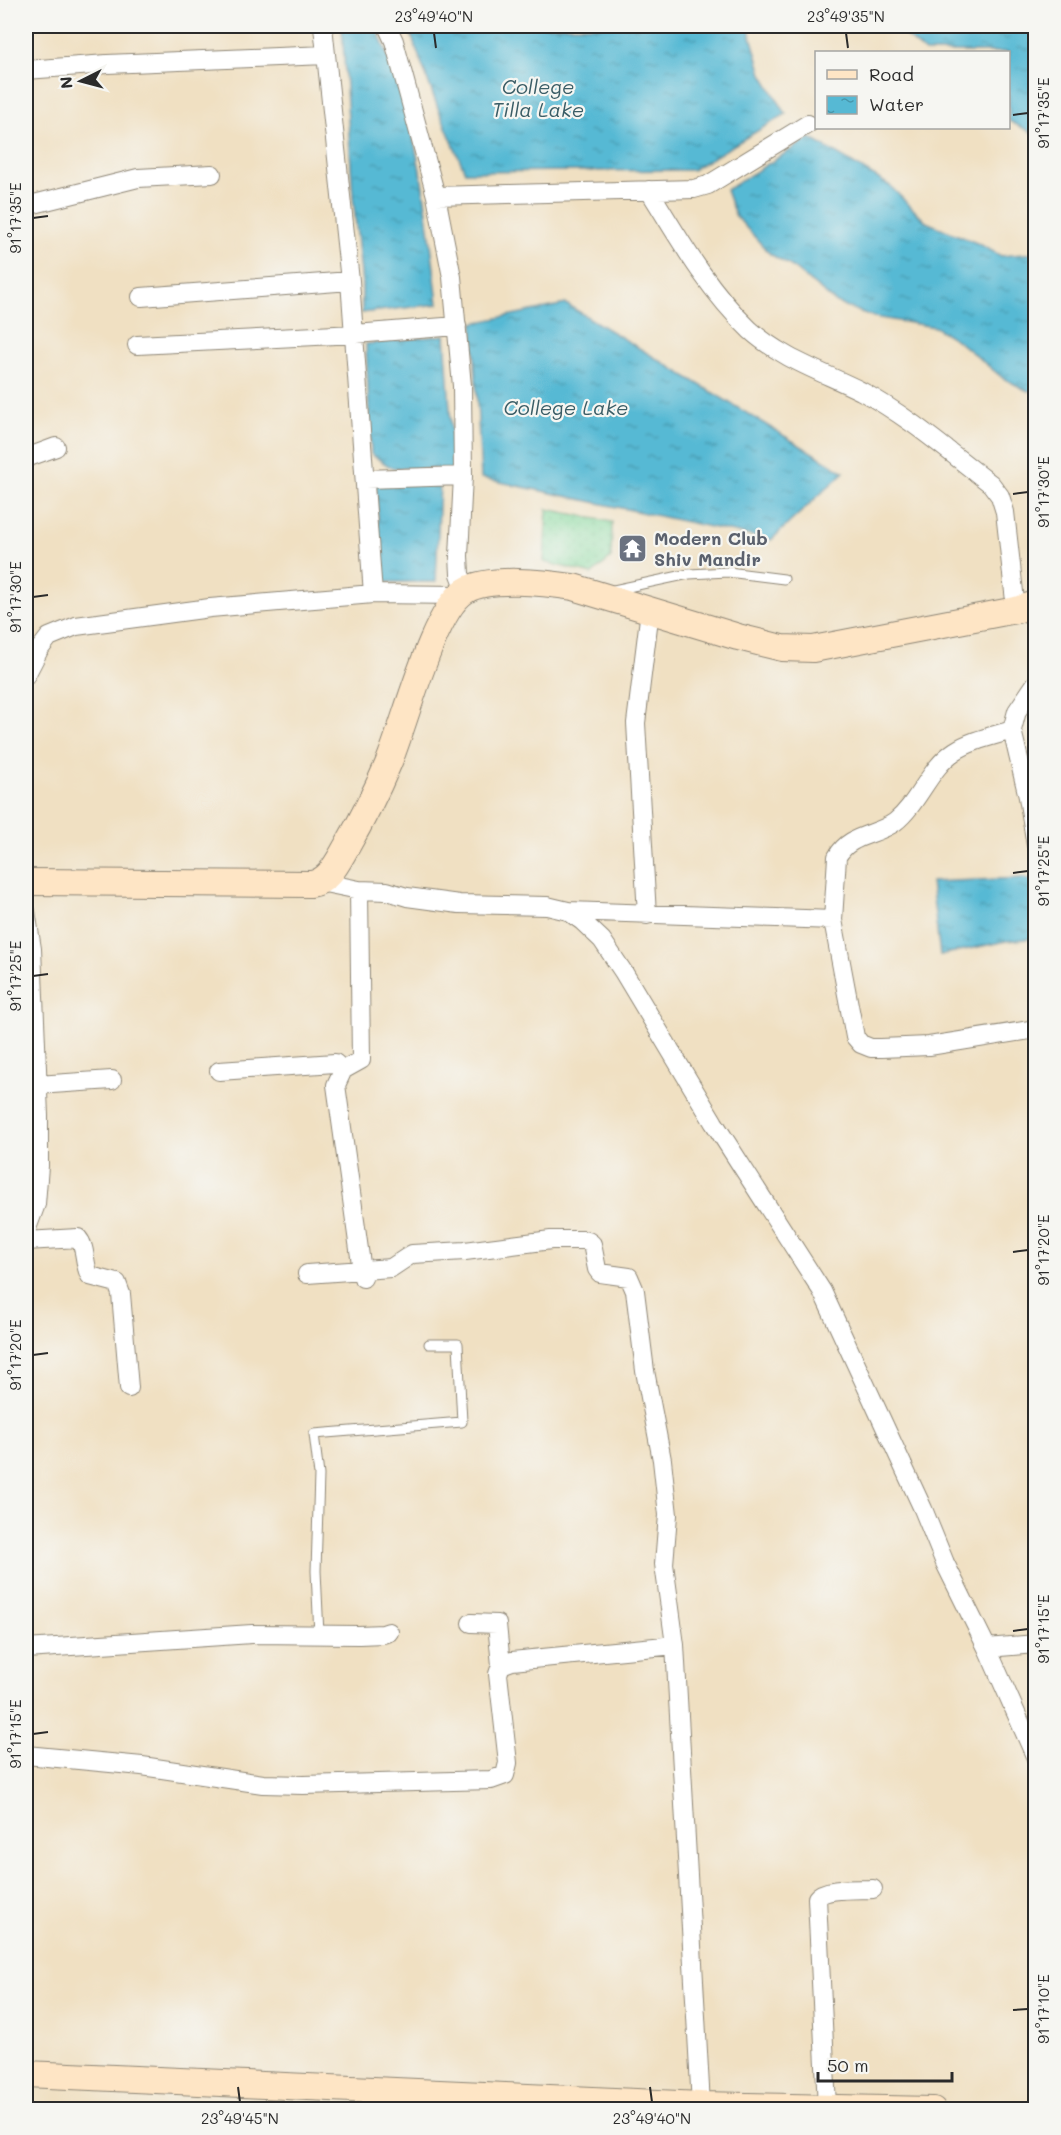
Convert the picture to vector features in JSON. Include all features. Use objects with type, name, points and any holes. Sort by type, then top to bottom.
[{"type":"main road","points":[[26,882],[311,884],[320,882],[332,871],[359,824],[388,763],[438,627],[454,600],[463,592],[477,586],[520,581],[545,582],[595,594],[782,648],[813,649],[1026,607]]},
{"type":"main road","points":[[26,2074],[701,2107],[933,2109]]},
{"type":"street","points":[[322,26],[373,479],[373,594]]},
{"type":"street","points":[[26,675],[39,650],[49,637],[76,626],[210,608],[373,594],[463,592],[459,556],[463,476],[462,386],[452,277],[436,196],[397,52],[387,26]]},
{"type":"street","points":[[26,70],[107,64],[326,56]]},
{"type":"street","points":[[436,196],[694,189],[708,185],[808,124]]},
{"type":"street","points":[[26,206],[138,178],[212,174]]},
{"type":"street","points":[[649,190],[694,263],[724,302],[751,331],[779,352],[862,392],[899,414],[991,484],[1000,496],[1005,512],[1026,607]]},
{"type":"street","points":[[141,297],[350,281]]},
{"type":"street","points":[[137,345],[355,334],[457,326]]},
{"type":"street","points":[[26,458],[56,447]]},
{"type":"street","points":[[373,479],[463,476]]},
{"type":"street","points":[[647,915],[636,723],[650,610]]},
{"type":"street","points":[[1035,683],[1017,711],[1012,730],[1028,797],[1035,845]]},
{"type":"street","points":[[1012,730],[969,743],[954,752],[940,765],[901,817],[883,828],[853,840],[840,851],[837,857],[833,920],[855,1037],[861,1044],[871,1048],[928,1046],[1035,1029]]},
{"type":"street","points":[[320,882],[359,890],[387,891],[407,897],[459,904],[547,906],[568,912],[833,920]]},
{"type":"street","points":[[359,890],[361,1060],[343,1070],[336,1085],[362,1275]]},
{"type":"street","points":[[26,911],[32,949],[37,1085],[32,1130],[39,1166],[36,1204],[26,1232]]},
{"type":"street","points":[[568,912],[582,921],[608,948],[714,1123],[822,1292],[918,1498],[945,1563],[987,1648],[1035,1758]]},
{"type":"street","points":[[219,1071],[335,1063],[343,1070]]},
{"type":"street","points":[[37,1085],[112,1080]]},
{"type":"street","points":[[26,1241],[78,1238],[82,1242],[86,1267],[90,1276],[117,1282],[121,1294],[129,1388]]},
{"type":"street","points":[[307,1274],[362,1275],[392,1268],[412,1254],[465,1251],[551,1240],[582,1240],[592,1244],[597,1269],[600,1273],[628,1277],[635,1291],[643,1359],[662,1460],[668,1515],[664,1564],[675,1645],[701,2107]]},
{"type":"street","points":[[26,1755],[142,1766],[263,1784],[491,1780],[505,1775],[508,1763],[498,1674],[501,1665],[497,1624],[471,1623]]},
{"type":"street","points":[[26,1649],[252,1634],[359,1635],[389,1632]]},
{"type":"street","points":[[987,1648],[1035,1644]]},
{"type":"street","points":[[501,1665],[512,1661],[675,1645]]},
{"type":"street","points":[[827,2107],[817,1898],[831,1891],[873,1889]]},
{"type":"lane","points":[[595,594],[689,574],[728,572],[784,579]]},
{"type":"lane","points":[[319,1635],[316,1571],[319,1475],[314,1434],[462,1422],[458,1344],[429,1344]]},
{"type":"green space","points":[[547,509],[612,522],[611,558],[592,574],[544,562]]},
{"type":"water","points":[[342,26],[376,26],[398,85],[419,166],[438,304],[362,313],[362,283],[353,197]]},
{"type":"water","name":"College Tilla Lake","points":[[412,26],[748,26],[762,74],[786,114],[692,170],[465,172],[438,108],[409,29]]},
{"type":"water","points":[[894,26],[1035,26],[1035,134],[1010,122],[1010,51],[924,51]]},
{"type":"water","points":[[810,138],[889,185],[926,222],[979,244],[1001,256],[1035,253],[1035,390],[1028,391],[1003,378],[958,341],[935,327],[874,317],[837,303],[791,266],[770,254],[735,215],[726,190]]},
{"type":"water","name":"College Lake","points":[[566,304],[844,472],[771,540],[481,478],[473,323]]},
{"type":"water","points":[[445,335],[454,470],[392,468],[371,454],[366,344]]},
{"type":"water","points":[[376,480],[440,483],[436,582],[381,582]]},
{"type":"water","points":[[1024,878],[1035,881],[1035,938],[1006,941],[940,955],[931,882]]},
{"type":"place","name":"Modern Club Shiv Mandir","points":[[633,548]]}]
